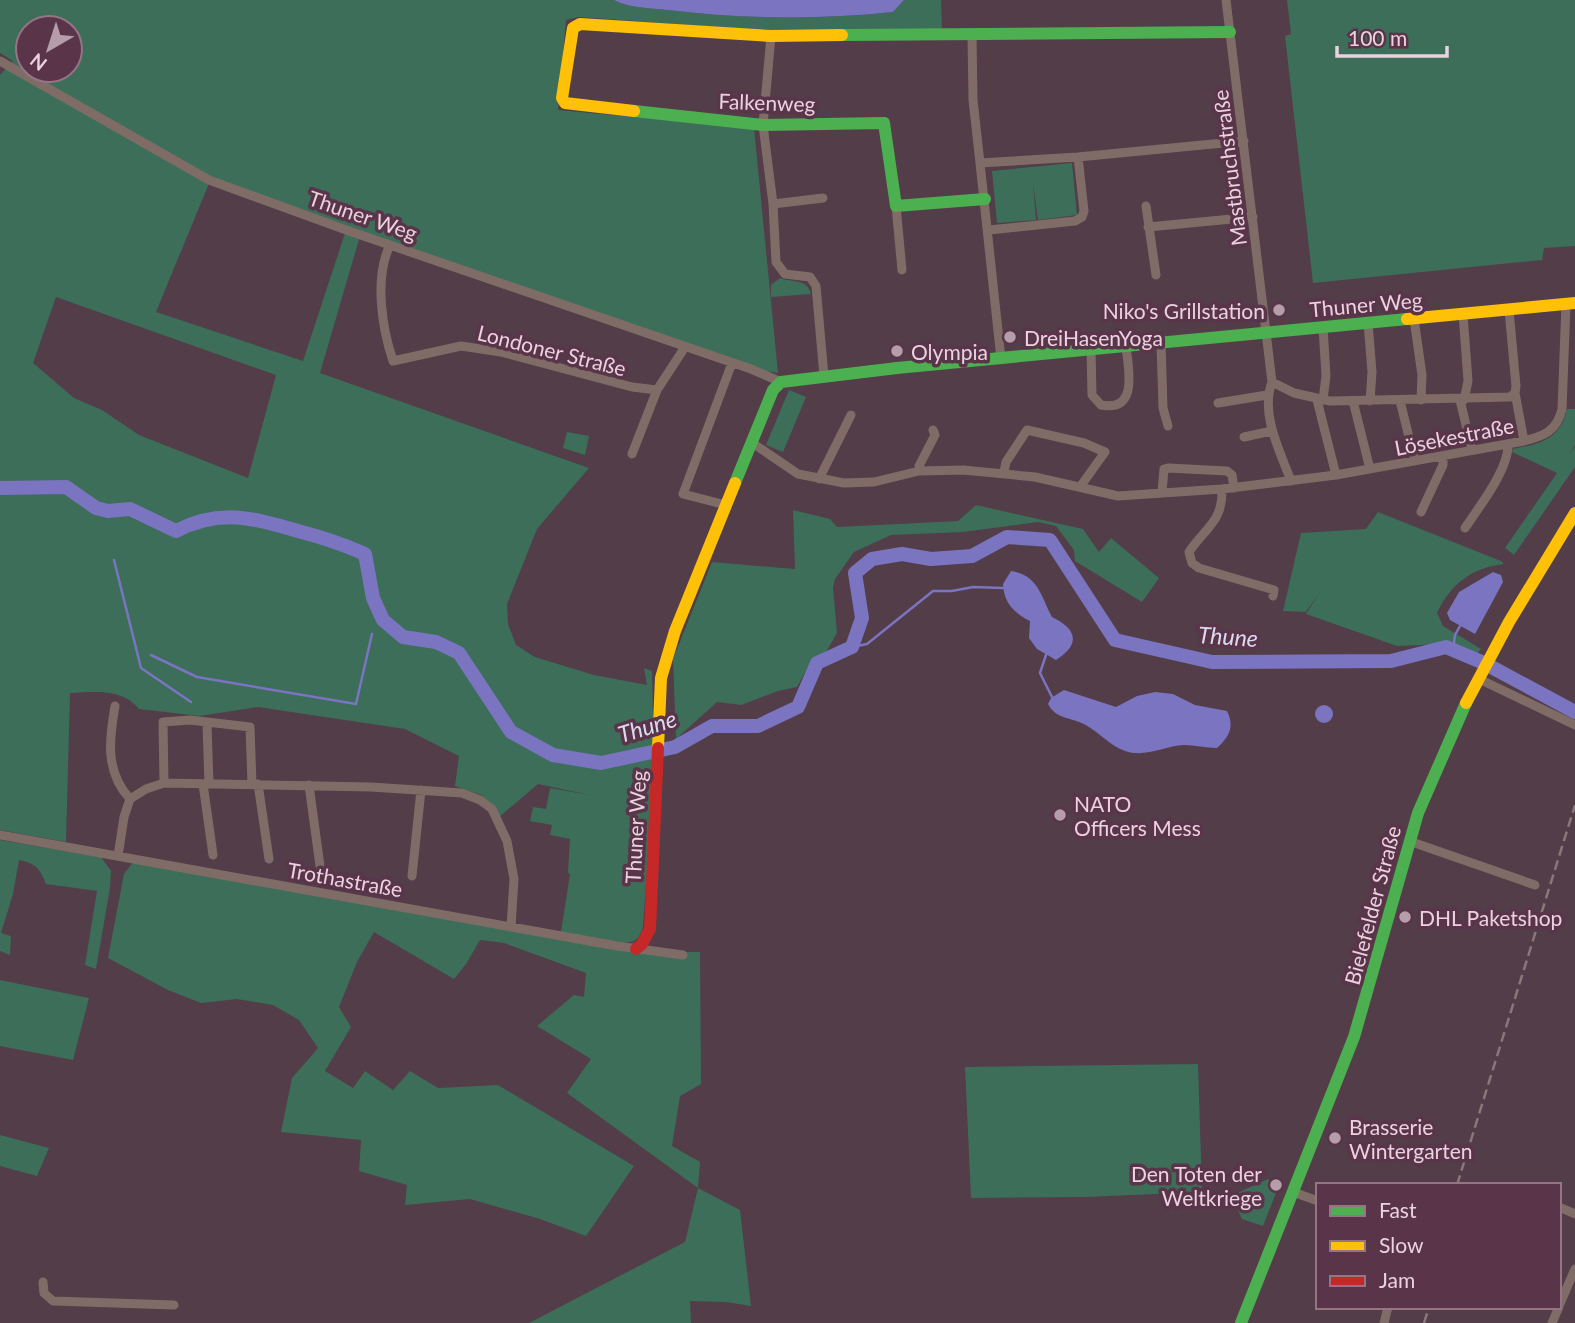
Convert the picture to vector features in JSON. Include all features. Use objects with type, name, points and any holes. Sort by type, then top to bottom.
[{"type":"street","name":"Mastbruchstraße","points":[[1226,0],[1272,382]]},
{"type":"street","name":"Falkenweg","points":[[771,36],[580,24],[573,28],[562,98],[565,103],[763,125],[884,123],[902,270]]},
{"type":"street","points":[[824,376],[816,286],[810,277],[785,274],[776,262],[773,204],[763,125],[771,36],[1230,32]]},
{"type":"street","points":[[971,35],[973,100],[1001,359]]},
{"type":"street","name":"Thuner Weg","points":[[0,61],[209,180],[748,368],[781,382],[1571,304]]},
{"type":"street","points":[[980,163],[1078,157],[1244,141]]},
{"type":"street","points":[[989,230],[1075,221],[1082,217],[1084,211],[1078,157]]},
{"type":"street","points":[[773,204],[823,198]]},
{"type":"street","points":[[896,206],[985,199]]},
{"type":"street","points":[[1146,206],[1156,275]]},
{"type":"street","points":[[1148,227],[1253,217]]},
{"type":"street","name":"Londoner Straße","points":[[390,245],[384,257],[381,316],[393,361],[461,346],[501,352],[632,387],[657,390]]},
{"type":"street","name":"Lösekestraße","points":[[751,442],[798,474],[844,483],[874,482],[919,471],[1004,472],[1118,496],[1234,488],[1335,475],[1524,441],[1548,433],[1560,418],[1571,304]]},
{"type":"street","points":[[1509,310],[1515,393],[1524,441]]},
{"type":"street","points":[[1463,314],[1468,382],[1462,400],[1472,450]]},
{"type":"street","points":[[1414,318],[1422,375],[1421,400]]},
{"type":"street","points":[[1368,323],[1372,372],[1370,401]]},
{"type":"street","points":[[1323,327],[1326,376],[1320,400],[1335,475]]},
{"type":"street","points":[[1161,343],[1163,408],[1168,426]]},
{"type":"street","points":[[632,454],[657,390],[685,347]]},
{"type":"street","points":[[1091,350],[1092,395],[1101,405],[1111,407],[1118,406],[1123,401],[1128,387],[1126,347]]},
{"type":"street","points":[[726,505],[683,494],[732,363]]},
{"type":"street","name":"Thuner Weg","points":[[636,949],[650,929],[662,674],[675,631],[751,442],[773,390],[781,382]]},
{"type":"street","points":[[1291,481],[1272,431],[1267,395],[1272,382],[1294,393],[1320,400],[1462,400],[1510,397],[1515,393]]},
{"type":"street","points":[[1218,403],[1267,395]]},
{"type":"street","points":[[1353,401],[1370,469]]},
{"type":"street","points":[[1400,401],[1415,461]]},
{"type":"street","points":[[819,479],[851,415]]},
{"type":"street","points":[[919,471],[934,435],[933,430]]},
{"type":"street","points":[[1004,472],[1004,466],[1027,430],[1084,443],[1105,452],[1080,487]]},
{"type":"street","points":[[1244,438],[1272,431]]},
{"type":"street","points":[[1465,528],[1502,467],[1508,444]]},
{"type":"street","points":[[1421,512],[1443,465],[1443,456]]},
{"type":"street","points":[[1163,492],[1162,475],[1164,469],[1168,468],[1227,471],[1232,475],[1234,488]]},
{"type":"street","points":[[1222,489],[1222,506],[1216,518],[1189,552],[1192,563],[1199,568],[1274,589]]},
{"type":"street","name":"Bielefelder Straße","points":[[1241,1323],[1360,1019],[1409,841],[1442,754],[1481,676],[1575,513]]},
{"type":"street","points":[[1481,676],[1575,725]]},
{"type":"street","points":[[115,706],[111,765],[122,790],[130,799]]},
{"type":"street","points":[[164,783],[163,722],[190,720],[250,727],[255,784],[269,859]]},
{"type":"street","points":[[207,724],[206,784],[212,855]]},
{"type":"street","points":[[118,856],[124,817],[130,799],[146,789],[164,783],[309,785],[463,793],[492,809],[507,841],[514,879],[511,927]]},
{"type":"street","points":[[309,785],[320,866]]},
{"type":"street","points":[[412,876],[421,790]]},
{"type":"street","name":"Trothastraße","points":[[0,835],[683,956]]},
{"type":"street","points":[[1409,841],[1535,885]]},
{"type":"street","points":[[1293,1192],[1316,1200]]},
{"type":"street","points":[[1561,1301],[1575,1269]]},
{"type":"street","points":[[43,1282],[44,1293],[53,1301],[174,1305]]},
{"type":"green space","points":[[0,0],[614,0],[647,8],[780,17],[893,12],[904,0],[941,0],[942,29],[771,31],[579,17],[566,20],[558,110],[754,128],[778,373],[744,367],[360,236],[320,373],[589,468],[537,529],[507,604],[508,624],[516,645],[535,657],[594,675],[647,685],[644,668],[652,671],[654,769],[643,927],[636,940],[609,942],[561,932],[570,874],[570,839],[550,835],[552,825],[530,821],[533,807],[546,809],[550,788],[590,795],[538,784],[499,817],[482,795],[455,786],[459,756],[405,729],[258,707],[200,716],[139,709],[116,694],[70,693],[66,842],[0,830],[0,75],[13,61],[0,53]],"holes":[[[210,181],[346,230],[303,361],[156,312]],[[56,297],[276,375],[248,478],[139,435],[102,410],[74,398],[33,363]]]},
{"type":"green space","points":[[1287,0],[1575,0],[1575,246],[1544,248],[1542,260],[1313,283],[1285,36],[1291,34]]},
{"type":"green space","points":[[1072,163],[1077,215],[1038,220],[1033,183],[1036,220],[997,223],[992,171]]},
{"type":"green space","points":[[780,278],[803,283],[811,294],[771,297],[771,285]]},
{"type":"green space","points":[[789,390],[806,397],[783,452],[766,445]]},
{"type":"green space","points":[[1567,409],[1575,409],[1575,445],[1570,453],[1575,447],[1575,467],[1514,555],[1505,548],[1557,473],[1512,452],[1513,449],[1532,445],[1554,434]]},
{"type":"green space","points":[[567,432],[589,436],[585,455],[563,448]]},
{"type":"green space","points":[[976,505],[1083,529],[1099,552],[1111,538],[1159,578],[1142,602],[1075,561],[1074,550],[1056,526],[1038,522],[963,532],[891,535],[854,552],[835,579],[833,588],[837,633],[826,652],[811,662],[797,687],[741,705],[717,702],[676,739],[673,659],[712,562],[795,569],[793,510],[830,519],[837,527],[958,521]]},
{"type":"green space","points":[[1378,512],[1504,564],[1482,569],[1463,579],[1437,613],[1443,626],[1481,649],[1477,654],[1446,644],[1397,646],[1306,614],[1320,592],[1306,612],[1283,611],[1301,533],[1366,529]]},
{"type":"green space","points":[[0,840],[101,857],[111,871],[96,969],[85,965],[97,891],[46,884],[36,867],[19,860],[13,894],[1,933],[11,936],[10,955],[0,951]]},
{"type":"green space","points":[[133,862],[628,952],[700,952],[701,1084],[680,1096],[672,1146],[700,1162],[698,1188],[567,1093],[591,1059],[537,1026],[574,995],[584,997],[586,973],[504,943],[480,940],[454,979],[374,932],[357,962],[339,1007],[351,1027],[325,1071],[353,1088],[365,1071],[393,1090],[410,1071],[438,1088],[498,1085],[634,1166],[586,1236],[540,1219],[470,1199],[405,1205],[407,1185],[359,1171],[361,1140],[281,1132],[292,1078],[318,1048],[299,1020],[273,1005],[237,999],[201,1003],[168,990],[108,958],[124,874]]},
{"type":"green space","points":[[0,980],[89,998],[73,1060],[0,1046]]},
{"type":"green space","points":[[1198,1064],[1202,1192],[971,1198],[965,1067]]},
{"type":"green space","points":[[0,1135],[49,1148],[37,1176],[0,1166]]},
{"type":"green space","points":[[1268,1179],[1278,1188],[1263,1226],[1242,1219],[1231,1196]]},
{"type":"green space","points":[[698,1188],[740,1210],[751,1306],[690,1301],[691,1323],[529,1323],[685,1242]]},
{"type":"shaded area","points":[[614,0],[904,0],[893,12],[780,17],[647,8]]},
{"type":"shaded area","points":[[1011,571],[1020,573],[1033,582],[1052,617],[1071,632],[1072,643],[1056,660],[1037,649],[1029,638],[1030,621],[1007,602],[1003,584]]},
{"type":"shaded area","points":[[1493,572],[1501,575],[1503,582],[1475,634],[1450,620],[1447,613],[1459,592]]},
{"type":"shaded area","points":[[1064,690],[1116,707],[1137,696],[1155,692],[1173,694],[1195,705],[1227,711],[1231,727],[1225,740],[1217,748],[1184,745],[1132,753],[1114,745],[1084,724],[1059,715],[1051,709],[1048,704],[1051,698]]},
{"type":"shaded area","points":[[1324,705],[1332,710],[1333,714],[1328,722],[1324,723],[1316,718],[1315,714],[1320,706]]},
{"type":"waterway","name":"Thune","points":[[0,488],[66,487],[96,508],[108,511],[130,509],[176,531],[207,519],[251,519],[324,538],[365,554],[373,598],[383,620],[403,637],[436,642],[459,653],[511,732],[553,755],[601,763],[675,747],[712,726],[758,726],[798,707],[817,663],[852,647],[862,618],[855,573],[872,559],[902,554],[931,559],[972,556],[1007,537],[1050,540],[1115,640],[1212,662],[1391,661],[1446,647],[1484,663],[1575,712]]},
{"type":"waterway","points":[[114,560],[141,668],[191,702]]},
{"type":"waterway","points":[[852,647],[867,644],[933,591],[973,587],[1003,588]]},
{"type":"waterway","points":[[1453,650],[1455,635],[1460,626]]},
{"type":"waterway","points":[[151,655],[197,677],[356,704],[372,634]]},
{"type":"waterway","points":[[1046,655],[1040,673],[1052,697]]},
{"type":"railway","points":[[1458,1183],[1575,805]]},
{"type":"railway","points":[[1424,1323],[1428,1309]]},
{"type":"traffic: fast","points":[[842,35],[1230,32]]},
{"type":"traffic: fast","points":[[634,111],[763,125],[884,123],[896,206],[985,199]]},
{"type":"traffic: fast","points":[[735,483],[773,390],[781,382],[897,368],[1407,319]]},
{"type":"traffic: fast","points":[[1241,1323],[1354,1037],[1418,813],[1466,703]]},
{"type":"traffic: slow","points":[[634,111],[565,103],[562,98],[573,28],[580,24],[771,36],[842,35]]},
{"type":"traffic: slow","points":[[1407,319],[1575,303]]},
{"type":"traffic: slow","points":[[658,748],[661,678],[675,631],[735,483]]},
{"type":"traffic: slow","points":[[1466,703],[1509,622],[1575,513]]},
{"type":"traffic: jam","points":[[636,949],[650,929],[658,748]]},
{"type":"place","name":"Niko's Grillstation","points":[[1279,310]]},
{"type":"place","name":"DreiHasenYoga","points":[[1010,337]]},
{"type":"place","name":"Olympia","points":[[897,351]]},
{"type":"place","name":"NATO Officers Mess","points":[[1060,815]]},
{"type":"place","name":"DHL Paketshop","points":[[1405,917]]},
{"type":"place","name":"Brasserie Wintergarten","points":[[1335,1138]]},
{"type":"place","name":"Den Toten der Weltkriege","points":[[1276,1185]]}]
